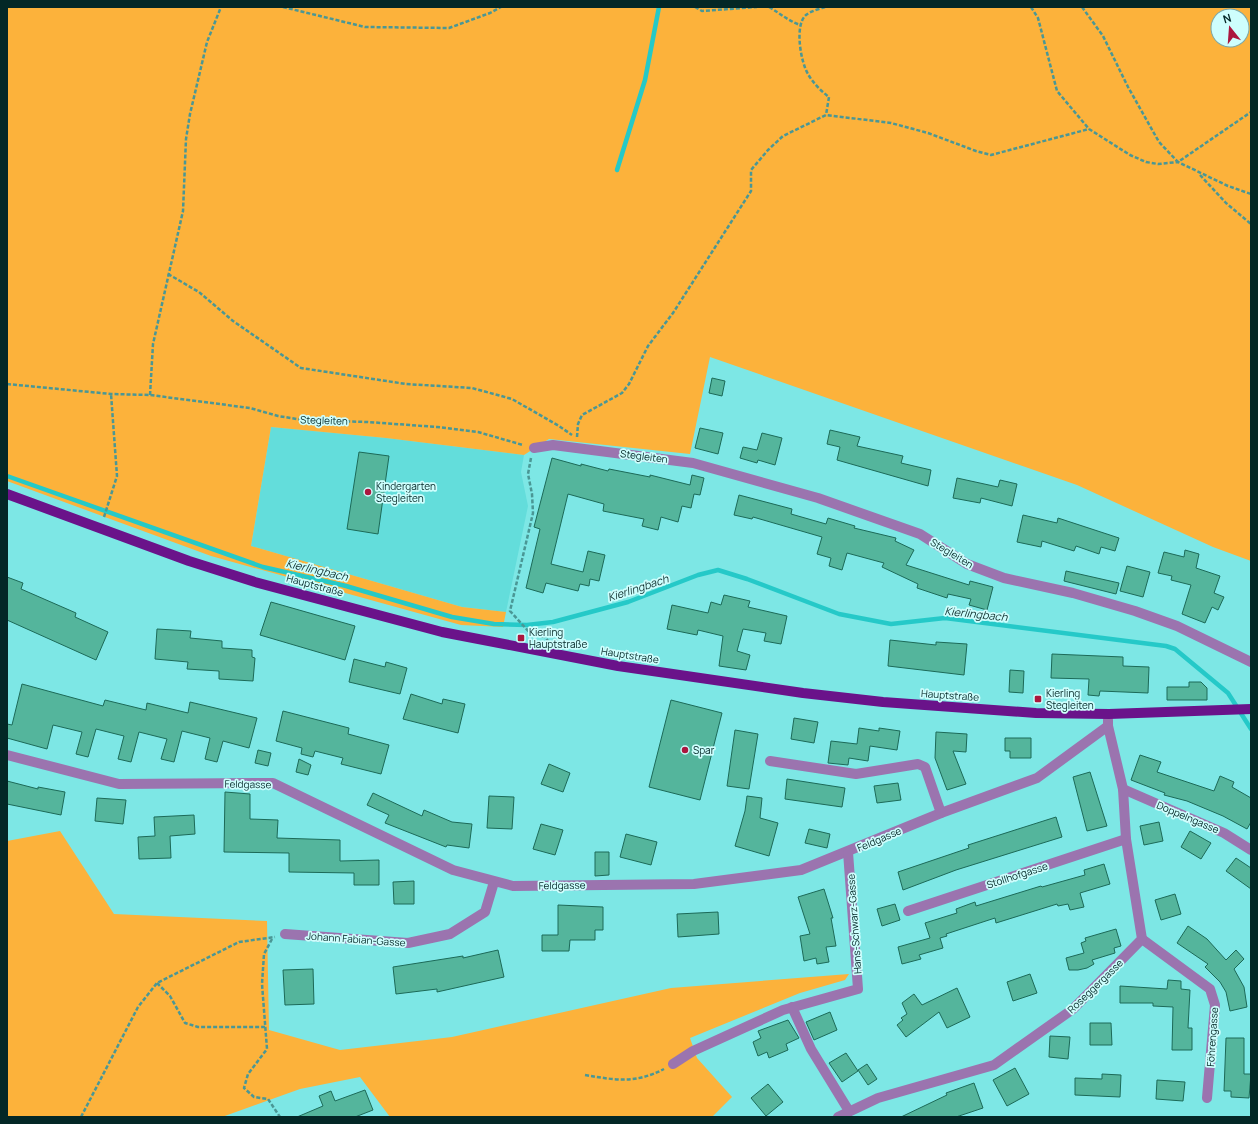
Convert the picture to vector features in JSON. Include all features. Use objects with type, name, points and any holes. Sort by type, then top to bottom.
[{"type":"main road","name":"Hauptstraße","points":[[7,494],[156,549],[233,575],[442,632],[618,666],[803,694],[883,702],[1028,712],[1109,714],[1251,709]]},
{"type":"street","name":"Stegleiten","points":[[534,448],[554,445],[693,463],[818,498],[920,534],[967,564],[1004,578],[1073,594],[1135,611],[1177,626],[1251,662]]},
{"type":"street","points":[[1109,714],[1108,726],[1123,789],[1126,839],[1142,939]]},
{"type":"street","name":"Feldgasse","points":[[7,755],[120,784],[273,783],[453,870],[494,882],[514,886],[694,884],[801,870],[942,813],[1037,778],[1108,726]]},
{"type":"street","points":[[770,762],[856,774],[918,764],[925,767],[942,813]]},
{"type":"street","name":"Doppelngasse","points":[[1123,789],[1224,833],[1251,850]]},
{"type":"street","name":"Stollhofgasse","points":[[908,911],[1126,839]]},
{"type":"street","name":"Hans-Schwarz-Gasse","points":[[674,1064],[694,1051],[792,1007],[858,989],[848,852]]},
{"type":"street","name":"Johann Fabian-Gasse","points":[[285,934],[408,943],[450,934],[485,912],[494,882]]},
{"type":"street","name":"Föhrengasse","points":[[1142,939],[1210,990],[1215,1005],[1207,1098]]},
{"type":"street","name":"Roseggergasse","points":[[838,1117],[878,1098],[994,1065],[1073,1010],[1142,939]]},
{"type":"street","points":[[792,1007],[811,1049],[849,1112]]},
{"type":"path","points":[[150,395],[153,344],[183,211],[186,139],[190,114],[207,42],[221,7]]},
{"type":"path","points":[[283,7],[365,27],[449,28],[484,16],[501,7]]},
{"type":"path","points":[[695,7],[702,11],[757,7]]},
{"type":"path","points":[[769,7],[782,14],[787,21],[800,25]]},
{"type":"path","points":[[826,7],[805,16],[800,25],[800,48],[807,74],[829,97],[826,115]]},
{"type":"path","points":[[1031,7],[1038,18],[1057,91],[1089,128],[1130,155],[1146,162],[1158,164],[1178,162],[1251,112]]},
{"type":"path","points":[[1082,7],[1103,36],[1128,88],[1159,142],[1178,162],[1198,173],[1251,194]]},
{"type":"path","points":[[578,424],[582,415],[622,393],[629,384],[648,346],[673,313],[751,191],[751,170],[768,150],[783,136],[826,115],[891,123],[928,133],[991,155],[1089,128]]},
{"type":"path","points":[[1198,173],[1226,203],[1251,224]]},
{"type":"path","points":[[168,274],[199,292],[233,322],[301,368],[406,384],[472,388],[512,399],[559,426],[577,439]]},
{"type":"path","name":"Stegleiten","points":[[7,384],[111,394],[150,395],[250,408],[278,416],[303,420],[368,422],[478,432],[534,448]]},
{"type":"path","points":[[104,517],[117,476],[111,394]]},
{"type":"path","points":[[530,633],[510,611],[533,513],[532,494],[528,474],[534,448]]},
{"type":"path","points":[[81,1117],[138,1007],[157,983],[239,942],[272,938],[285,934]]},
{"type":"path","points":[[272,938],[264,954],[262,984],[267,1049],[248,1074],[244,1088],[254,1097],[268,1099],[280,1117]]},
{"type":"path","points":[[157,983],[170,996],[185,1023],[198,1027],[265,1027]]},
{"type":"path","points":[[585,1075],[618,1080],[640,1079],[674,1064]]},
{"type":"shaded area","points":[[7,7],[1251,7],[1251,561],[1213,547],[1077,485],[710,357],[690,454],[549,439],[524,455],[386,438],[271,427],[251,546],[462,607],[506,612],[503,627],[461,625],[211,556],[7,481]]},
{"type":"shaded area","points":[[271,427],[386,438],[524,455],[521,472],[528,506],[506,612],[462,607],[251,546]]},
{"type":"shaded area","points":[[60,831],[114,914],[267,921],[269,1030],[340,1050],[452,1037],[671,988],[849,974],[845,980],[800,993],[690,1038],[697,1058],[732,1097],[712,1117],[390,1117],[360,1077],[300,1089],[222,1117],[7,1117],[7,841]]},
{"type":"building","points":[[712,378],[725,381],[722,396],[709,393]]},
{"type":"building","points":[[700,428],[723,433],[718,454],[695,448]]},
{"type":"building","points":[[830,430],[860,437],[857,446],[903,456],[901,463],[931,470],[928,486],[837,460],[840,447],[827,444]]},
{"type":"building","points":[[762,433],[782,438],[775,465],[758,460],[757,463],[740,458],[743,447],[757,450]]},
{"type":"building","name":"Kindergarten Stegleiten","points":[[359,452],[389,456],[378,534],[347,529]]},
{"type":"building","points":[[552,458],[581,466],[581,464],[608,471],[609,469],[650,477],[650,475],[690,485],[692,475],[704,478],[700,495],[694,494],[691,508],[682,506],[678,522],[661,517],[658,530],[642,526],[644,519],[603,511],[604,504],[568,494],[551,564],[583,572],[588,551],[605,555],[599,581],[590,579],[589,586],[580,584],[578,591],[546,583],[543,593],[526,588],[540,529],[534,527]]},
{"type":"building","points":[[957,478],[998,487],[1000,480],[1017,484],[1012,506],[981,498],[980,503],[953,498]]},
{"type":"building","points":[[739,495],[792,509],[791,514],[826,524],[828,518],[855,526],[854,528],[896,538],[895,541],[914,550],[906,565],[969,585],[970,581],[993,587],[987,610],[969,605],[971,599],[948,594],[947,598],[917,588],[918,584],[882,567],[884,563],[847,553],[842,570],[829,566],[831,558],[817,554],[822,537],[753,517],[752,519],[734,515]]},
{"type":"building","points":[[1023,515],[1057,523],[1058,518],[1119,538],[1115,551],[1101,547],[1099,554],[1076,546],[1074,551],[1042,541],[1041,547],[1017,542]]},
{"type":"building","points":[[1185,550],[1199,554],[1196,568],[1220,576],[1214,593],[1224,597],[1218,610],[1212,607],[1205,623],[1182,614],[1191,585],[1171,580],[1172,576],[1158,573],[1164,552],[1184,557]]},
{"type":"building","points":[[1127,566],[1150,572],[1143,597],[1120,591]]},
{"type":"building","points":[[1066,571],[1119,583],[1116,594],[1064,581]]},
{"type":"building","points":[[7,577],[23,583],[21,589],[76,613],[75,617],[108,632],[96,660],[7,620]]},
{"type":"building","points":[[724,595],[750,601],[748,607],[787,616],[781,644],[764,641],[766,633],[743,629],[737,651],[750,655],[746,670],[719,666],[723,636],[698,630],[697,635],[667,629],[672,605],[708,613],[711,602],[721,605]]},
{"type":"building","points":[[271,602],[355,626],[345,660],[260,635]]},
{"type":"building","points":[[157,629],[191,631],[190,638],[222,641],[222,648],[252,650],[252,657],[255,658],[253,681],[219,679],[219,671],[187,669],[188,662],[155,659]]},
{"type":"building","points":[[890,640],[936,645],[936,642],[967,644],[964,675],[888,666]]},
{"type":"building","points":[[1052,654],[1123,657],[1123,666],[1149,667],[1148,693],[1100,691],[1099,696],[1088,695],[1089,679],[1051,678]]},
{"type":"building","points":[[354,659],[385,667],[386,662],[407,668],[400,694],[349,682]]},
{"type":"building","points":[[1010,670],[1024,671],[1023,693],[1009,692]]},
{"type":"building","points":[[1189,682],[1201,682],[1207,688],[1207,700],[1167,700],[1167,687],[1189,687]]},
{"type":"building","points":[[22,684],[103,706],[105,700],[146,710],[147,703],[188,713],[190,702],[257,718],[249,748],[223,741],[217,762],[205,759],[210,738],[182,731],[174,762],[161,759],[167,739],[139,732],[131,762],[118,759],[124,736],[96,729],[88,757],[76,754],[82,732],[53,725],[47,749],[7,738],[7,724],[12,725]]},
{"type":"building","points":[[411,694],[442,704],[443,699],[465,704],[458,733],[403,719]]},
{"type":"building","name":"Spar","points":[[671,700],[722,713],[700,800],[649,787]]},
{"type":"building","points":[[283,711],[349,728],[348,734],[389,745],[381,774],[341,764],[343,758],[315,751],[313,757],[301,754],[302,748],[276,741]]},
{"type":"building","points":[[794,718],[818,722],[814,743],[791,739]]},
{"type":"building","points":[[859,728],[879,731],[879,728],[900,731],[897,750],[870,746],[868,761],[849,758],[848,765],[828,763],[831,741],[857,744]]},
{"type":"building","points":[[735,730],[758,734],[749,789],[727,786]]},
{"type":"building","points":[[936,732],[967,734],[966,752],[953,751],[966,784],[947,790],[935,758]]},
{"type":"building","points":[[1005,738],[1031,738],[1031,758],[1010,758],[1010,751],[1005,751]]},
{"type":"building","points":[[258,750],[271,753],[268,766],[255,763]]},
{"type":"building","points":[[1140,755],[1161,762],[1157,772],[1214,791],[1220,776],[1234,782],[1232,787],[1251,798],[1251,822],[1247,829],[1223,816],[1187,801],[1164,795],[1165,793],[1131,780]]},
{"type":"building","points":[[299,759],[311,765],[308,775],[296,772]]},
{"type":"building","points":[[549,764],[570,773],[563,792],[541,784]]},
{"type":"building","points":[[1090,772],[1107,826],[1087,831],[1073,777]]},
{"type":"building","points":[[787,779],[845,788],[842,807],[785,799]]},
{"type":"building","points":[[7,781],[38,789],[38,787],[65,792],[61,815],[7,804]]},
{"type":"building","points":[[898,783],[901,800],[877,803],[874,786]]},
{"type":"building","points":[[225,792],[250,794],[250,819],[278,820],[277,838],[340,840],[340,861],[379,860],[379,885],[354,885],[354,873],[289,872],[289,853],[224,852]]},
{"type":"building","points":[[373,793],[422,816],[424,810],[452,822],[472,824],[469,848],[447,845],[446,847],[385,823],[389,815],[367,805]]},
{"type":"building","points":[[489,796],[514,797],[512,829],[487,828]]},
{"type":"building","points":[[747,796],[762,798],[760,818],[778,823],[769,856],[735,846],[745,811]]},
{"type":"building","points":[[97,798],[126,800],[123,824],[95,821]]},
{"type":"building","points":[[194,815],[195,834],[170,836],[171,858],[139,859],[138,837],[155,836],[154,817]]},
{"type":"building","points":[[1056,817],[1062,837],[956,870],[903,890],[898,872],[969,848],[968,845]]},
{"type":"building","points":[[1159,822],[1163,841],[1144,845],[1140,826]]},
{"type":"building","points":[[541,824],[563,830],[555,855],[533,849]]},
{"type":"building","points":[[809,829],[830,834],[827,848],[805,843]]},
{"type":"building","points":[[1190,831],[1211,843],[1201,859],[1181,847]]},
{"type":"building","points":[[626,834],[657,842],[651,865],[620,857]]},
{"type":"building","points":[[595,852],[609,852],[609,875],[595,876]]},
{"type":"building","points":[[1236,858],[1251,868],[1251,889],[1226,871]]},
{"type":"building","points":[[1104,864],[1110,884],[1080,893],[1084,907],[1070,910],[1068,904],[1058,906],[1057,904],[996,923],[995,918],[946,934],[947,936],[940,938],[943,948],[919,955],[921,959],[902,964],[898,947],[930,938],[925,923],[957,913],[956,909],[975,902],[976,906],[1041,886],[1042,887],[1085,875],[1084,870]]},
{"type":"building","points":[[414,881],[414,904],[394,904],[393,882]]},
{"type":"building","points":[[824,889],[833,918],[831,918],[836,946],[826,947],[829,962],[817,964],[816,958],[804,961],[800,936],[810,934],[798,897]]},
{"type":"building","points":[[1175,894],[1181,914],[1161,920],[1155,900]]},
{"type":"building","points":[[895,904],[900,920],[882,926],[877,909]]},
{"type":"building","points":[[558,905],[603,907],[603,930],[595,930],[595,940],[570,940],[569,951],[542,951],[542,935],[558,935]]},
{"type":"building","points":[[718,912],[719,934],[678,937],[677,914]]},
{"type":"building","points":[[1188,926],[1207,939],[1226,960],[1236,950],[1244,959],[1234,969],[1244,987],[1247,1007],[1230,1011],[1226,992],[1220,982],[1205,967],[1208,964],[1177,943]]},
{"type":"building","points":[[1116,929],[1121,946],[1114,948],[1115,953],[1092,960],[1094,964],[1087,968],[1069,970],[1066,958],[1084,953],[1081,943],[1086,941],[1085,938]]},
{"type":"building","points":[[498,950],[504,977],[437,992],[437,989],[396,994],[393,967],[463,956],[463,958]]},
{"type":"building","points":[[313,969],[314,1004],[285,1005],[283,970]]},
{"type":"building","points":[[1030,974],[1037,993],[1013,1001],[1007,982]]},
{"type":"building","points":[[1168,980],[1181,981],[1181,989],[1190,990],[1188,1028],[1192,1028],[1192,1050],[1172,1050],[1173,1007],[1153,1006],[1153,1003],[1120,1003],[1120,986],[1167,989]]},
{"type":"building","points":[[957,988],[970,1017],[947,1028],[939,1012],[906,1037],[897,1025],[903,1020],[901,1018],[907,1014],[902,1003],[914,994],[922,1005]]},
{"type":"building","points":[[830,1012],[837,1030],[814,1040],[806,1022]]},
{"type":"building","points":[[788,1020],[799,1038],[786,1044],[788,1050],[769,1058],[767,1052],[758,1056],[753,1042],[761,1038],[758,1031]]},
{"type":"building","points":[[1090,1023],[1111,1023],[1112,1045],[1090,1045]]},
{"type":"building","points":[[1050,1036],[1070,1037],[1068,1059],[1049,1057]]},
{"type":"building","points":[[1226,1038],[1244,1038],[1244,1074],[1251,1074],[1249,1098],[1231,1097],[1231,1091],[1224,1091]]},
{"type":"building","points":[[846,1053],[858,1071],[842,1082],[829,1063]]},
{"type":"building","points":[[867,1064],[877,1079],[868,1085],[858,1070]]},
{"type":"building","points":[[1015,1068],[1029,1094],[1007,1106],[993,1080]]},
{"type":"building","points":[[1102,1074],[1121,1075],[1120,1097],[1075,1095],[1075,1078],[1102,1079]]},
{"type":"building","points":[[1157,1080],[1185,1082],[1183,1101],[1156,1099]]},
{"type":"building","points":[[974,1083],[983,1108],[956,1117],[901,1117],[947,1095],[946,1093]]},
{"type":"building","points":[[768,1084],[783,1102],[766,1116],[751,1098]]},
{"type":"building","points":[[365,1090],[373,1110],[355,1117],[297,1117],[323,1106],[319,1096],[331,1091],[335,1101]]},
{"type":"waterway","points":[[617,170],[645,80],[659,7]]},
{"type":"waterway","name":"Kierlingbach","points":[[7,476],[263,567],[346,586],[452,617],[494,624],[527,625],[553,622],[628,602],[698,575],[718,570],[747,579],[839,614],[891,624],[945,618],[1166,646],[1175,649],[1228,693],[1251,729]]},
{"type":"place","name":"Kindergarten Stegleiten","points":[[368,492]]},
{"type":"place","name":"Kierling Hauptstraße","points":[[521,638]]},
{"type":"place","name":"Kierling Stegleiten","points":[[1038,699]]},
{"type":"place","name":"Spar","points":[[685,750]]}]
